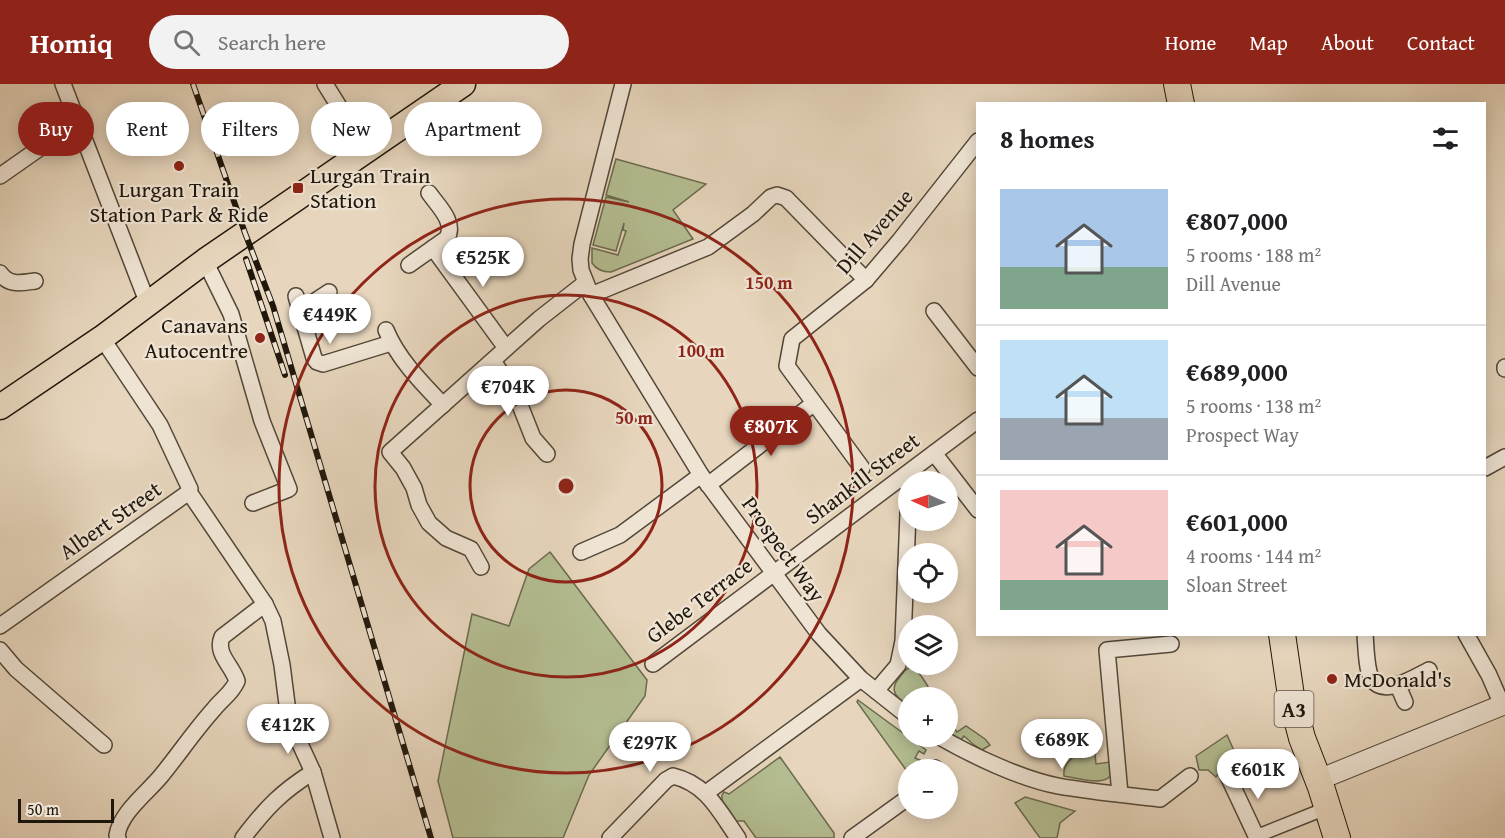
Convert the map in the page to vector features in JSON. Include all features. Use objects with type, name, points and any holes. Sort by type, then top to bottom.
[{"type":"highway","points":[[1177,84],[1181,102]]},
{"type":"highway","name":"A3","points":[[1282,636],[1291,696],[1302,738],[1337,838]]},
{"type":"highway","name":"A3","points":[[1322,791],[1353,838]]},
{"type":"main road","points":[[392,132],[463,84]]},
{"type":"main road","points":[[0,407],[102,338],[205,261],[357,156]]},
{"type":"street","points":[[63,84],[70,102]]},
{"type":"street","points":[[325,84],[336,102]]},
{"type":"street","points":[[588,289],[580,259],[582,244],[623,84]]},
{"type":"street","name":"Dill Avenue","points":[[862,468],[787,366],[792,339],[866,280],[976,144]]},
{"type":"street","points":[[0,176],[29,156]]},
{"type":"street","points":[[91,156],[148,304]]},
{"type":"street","points":[[409,265],[447,238],[451,225],[429,193]]},
{"type":"street","points":[[481,567],[471,549],[446,538],[429,523],[419,505],[414,488],[403,468],[390,452],[506,348],[588,289],[708,247],[753,214],[771,197],[777,195],[786,198],[866,280]]},
{"type":"street","points":[[433,248],[506,348]]},
{"type":"street","points":[[205,261],[231,314],[262,420],[289,489],[253,503]]},
{"type":"street","points":[[0,273],[6,280],[13,283],[35,281]]},
{"type":"street","name":"Prospect Way","points":[[588,289],[705,480],[773,573],[819,634],[861,679],[898,708]]},
{"type":"street","points":[[329,292],[298,303],[317,362],[323,364],[389,336],[412,373],[442,405]]},
{"type":"street","points":[[934,311],[976,365]]},
{"type":"street","name":"Albert Street","points":[[0,626],[189,492],[190,489],[160,425],[102,338]]},
{"type":"street","points":[[493,361],[516,395],[533,438],[547,454]]},
{"type":"street","points":[[581,552],[620,535],[705,480],[813,404]]},
{"type":"street","name":"Shankill Street","points":[[911,471],[976,422]]},
{"type":"street","points":[[934,453],[976,507]]},
{"type":"street","points":[[1486,467],[1505,457]]},
{"type":"street","name":"Shankill Street","points":[[773,573],[898,481]]},
{"type":"street","points":[[189,492],[266,604],[273,621],[282,665],[289,720],[313,772],[332,838]]},
{"type":"street","points":[[876,691],[898,665],[903,641],[907,531]]},
{"type":"street","name":"Glebe Terrace","points":[[653,664],[773,573]]},
{"type":"street","points":[[118,838],[118,828],[129,811],[161,776],[215,708],[233,690],[237,681],[234,671],[220,652],[219,644],[222,637],[266,604]]},
{"type":"street","points":[[1365,636],[1369,673],[1373,681],[1379,685],[1398,686],[1430,670]]},
{"type":"street","points":[[1226,780],[1257,837],[1322,791],[1504,705],[1467,636]]},
{"type":"street","points":[[1120,794],[1107,650],[1171,644]]},
{"type":"street","points":[[0,650],[16,669],[104,746]]},
{"type":"street","points":[[706,793],[861,679]]},
{"type":"street","points":[[1398,686],[1405,702]]},
{"type":"street","points":[[958,747],[1039,781],[1057,786],[1120,794],[1160,799],[1190,776]]},
{"type":"street","points":[[243,838],[261,813],[287,788],[313,772]]},
{"type":"street","points":[[610,838],[666,780],[673,776],[688,780],[706,793],[738,838]]},
{"type":"street","points":[[852,838],[898,806]]},
{"type":"green space","points":[[616,159],[706,184],[673,210],[693,239],[608,272],[592,263],[592,248],[618,255],[626,231],[623,230],[624,223],[616,251],[593,245],[606,197],[629,202],[606,195]]},
{"type":"green space","points":[[550,552],[647,680],[645,696],[589,775],[563,838],[453,838],[438,781],[472,614],[509,626],[529,569]]},
{"type":"green space","points":[[902,675],[921,675],[928,687],[898,687],[898,697],[894,690]]},
{"type":"green space","points":[[858,700],[898,729],[898,747],[922,747],[926,750],[924,754],[919,751],[915,758],[918,759],[898,759],[857,702]]},
{"type":"green space","points":[[966,726],[990,745],[982,750],[964,736],[961,740],[958,738],[958,731]]},
{"type":"green space","points":[[1227,735],[1235,753],[1216,777],[1208,770],[1199,770],[1196,756]]},
{"type":"green space","points":[[1094,745],[1096,764],[1110,762],[1112,771],[1109,777],[1096,781],[1064,776],[1064,770],[1069,761]]},
{"type":"green space","points":[[780,757],[834,833],[834,838],[756,838],[744,821],[735,821],[722,803],[724,792],[729,794]]},
{"type":"green space","points":[[1025,797],[1075,811],[1060,823],[1057,838],[1040,838],[1015,803]]},
{"type":"railway","points":[[193,84],[273,306],[431,838]]},
{"type":"railway","points":[[246,259],[285,375]]},
{"type":"place","name":"Lurgan Train Station Park & Ride","points":[[179,166]]},
{"type":"place","name":"Lurgan Train Station","points":[[298,188]]},
{"type":"place","name":"Canavans Autocentre","points":[[260,338]]},
{"type":"place","name":"McDonald's","points":[[1332,679]]}]
